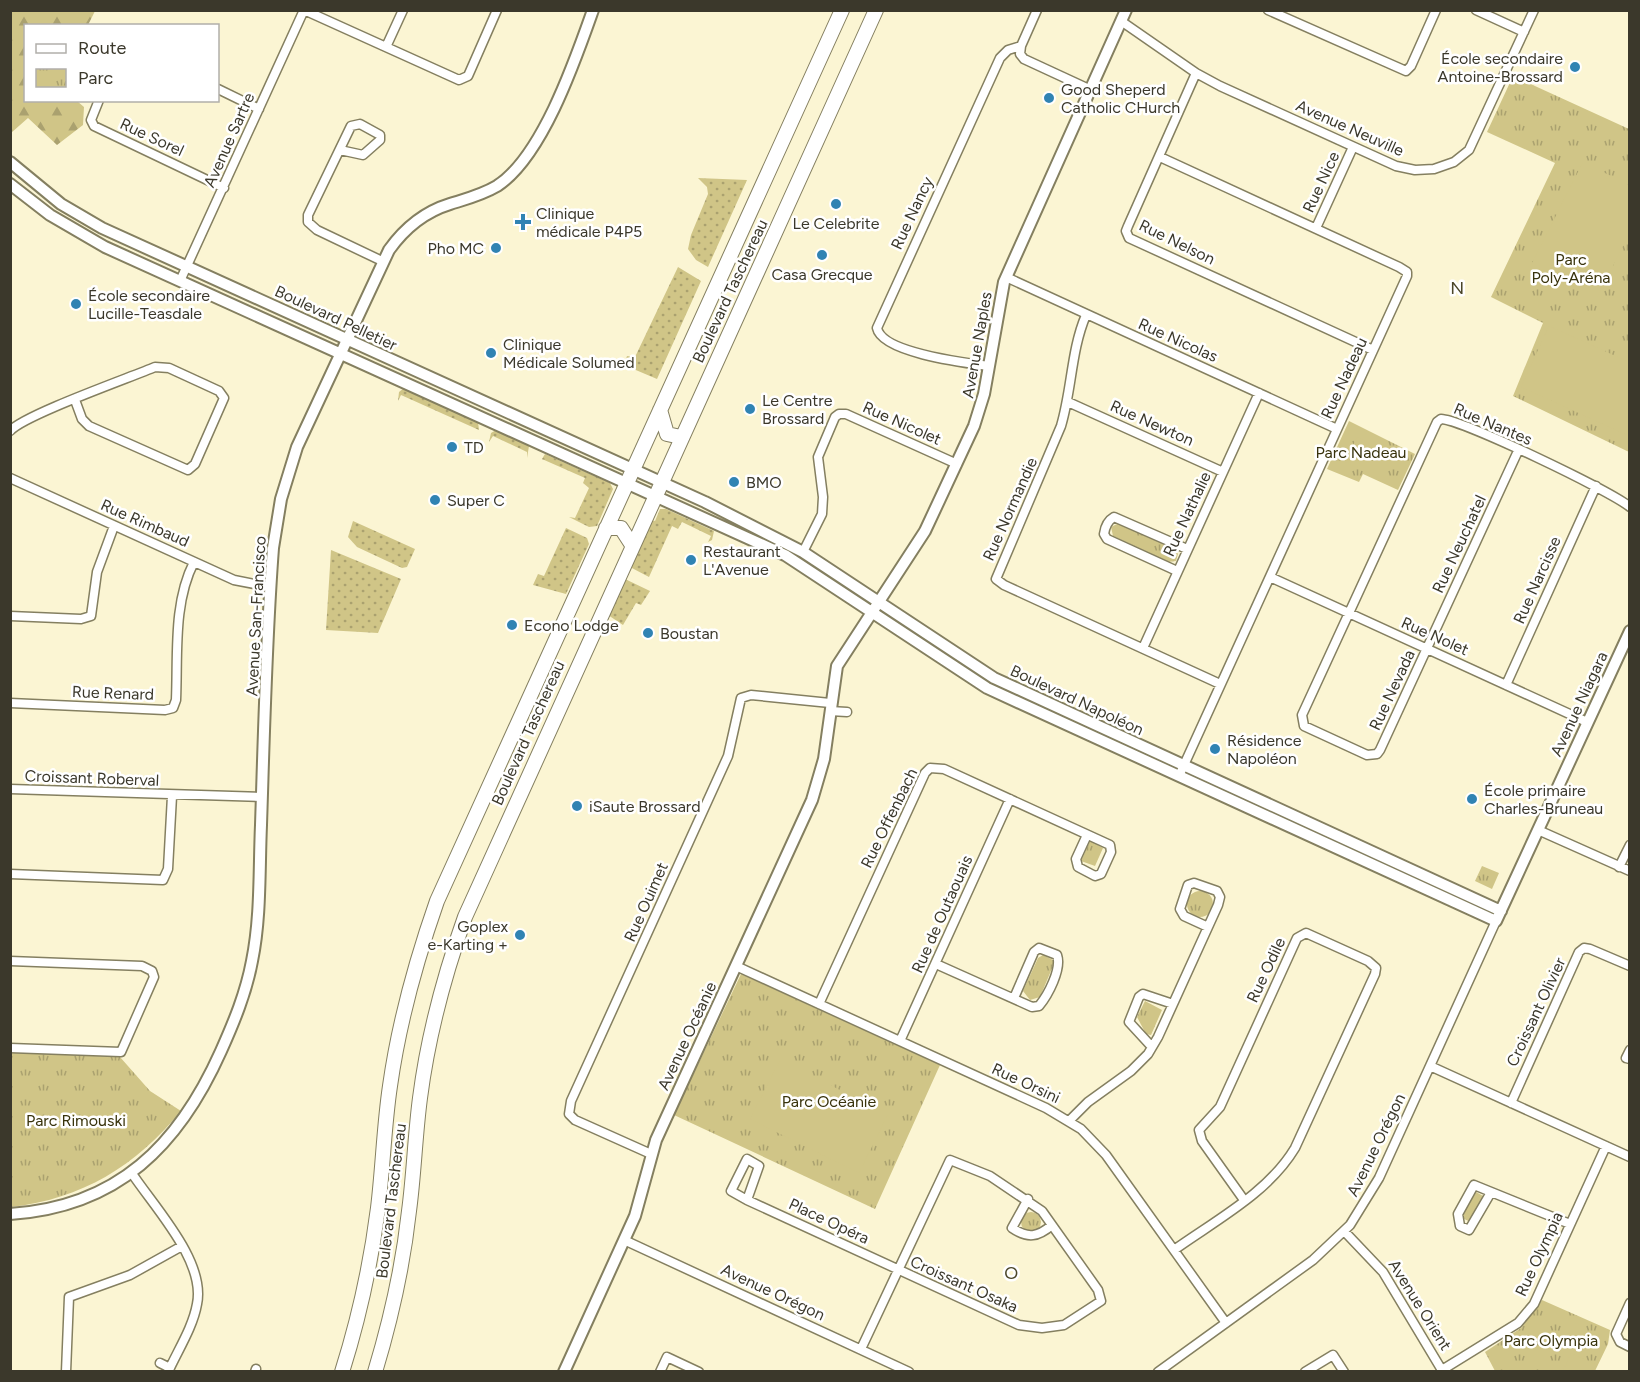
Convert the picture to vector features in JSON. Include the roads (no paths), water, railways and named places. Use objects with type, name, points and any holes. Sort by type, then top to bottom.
[{"type":"main road","name":"Boulevard Taschereau","points":[[342,1371],[369,1267],[392,1072],[406,1003],[422,944],[452,864],[842,10]]},
{"type":"main road","name":"Boulevard Taschereau","points":[[375,1371],[401,1269],[410,1208],[420,1098],[430,1036],[453,952],[483,874],[876,10]]},
{"type":"main road","points":[[660,410],[667,434],[681,436]]},
{"type":"main road","points":[[606,528],[621,528],[632,545]]},
{"type":"street","points":[[304,10],[454,79],[464,79],[497,10]]},
{"type":"street","name":"Avenue Sartre","points":[[180,281],[304,10]]},
{"type":"street","points":[[386,47],[403,10]]},
{"type":"street","name":"Avenue San-Francisco","points":[[10,1214],[48,1209],[80,1200],[131,1172],[162,1145],[190,1111],[207,1082],[239,1008],[256,939],[270,586],[276,528],[286,481],[301,439],[382,261],[399,237],[414,222],[438,208],[492,188],[525,161],[567,75],[593,10]]},
{"type":"street","points":[[1037,10],[1021,46],[1020,54],[1024,59],[1091,90]]},
{"type":"street","name":"Avenue Naples","points":[[874,606],[925,531],[957,464],[980,409],[1001,291],[1126,10]]},
{"type":"street","points":[[1268,10],[1406,71],[1436,10]]},
{"type":"street","points":[[1476,10],[1524,32]]},
{"type":"street","name":"Avenue Neuville","points":[[1121,21],[1196,73],[1353,147],[1396,166],[1414,170],[1434,169],[1463,155],[1474,143],[1534,10]]},
{"type":"street","name":"Rue Nancy","points":[[989,366],[921,355],[883,337],[877,328],[999,58],[1008,50],[1021,46]]},
{"type":"street","name":"Rue Nelson","points":[[1196,73],[1128,226],[1129,238],[1373,350]]},
{"type":"street","points":[[219,89],[259,109]]},
{"type":"street","name":"Rue Sorel","points":[[98,102],[91,120],[94,126],[224,188]]},
{"type":"street","points":[[340,150],[363,155],[380,140],[380,135],[360,124],[353,124],[349,128],[308,215],[308,222],[317,230],[382,261]]},
{"type":"street","name":"Rue Nice","points":[[1316,228],[1353,147]]},
{"type":"street","name":"Rue Nadeau","points":[[1160,157],[1407,272],[1181,771]]},
{"type":"street","name":"Boulevard Pelletier","points":[[10,162],[39,188],[83,218],[660,483]]},
{"type":"street","name":"Boulevard Pelletier","points":[[10,184],[50,215],[76,231],[339,354],[654,496]]},
{"type":"street","name":"Rue Nicolas","points":[[1006,278],[1337,429]]},
{"type":"street","name":"Rue Normandie","points":[[1086,315],[1076,345],[1068,402],[1052,452],[996,579],[1004,585],[1221,684]]},
{"type":"street","points":[[10,431],[18,423],[75,400],[160,367],[169,368],[215,389],[224,398],[195,464],[188,470],[89,426],[82,419],[75,400]]},
{"type":"street","points":[[430,395],[436,381]]},
{"type":"street","name":"Rue Nathalie","points":[[1143,648],[1259,393]]},
{"type":"street","name":"Rue Newton","points":[[1068,402],[1223,472]]},
{"type":"street","name":"Rue Nicolet","points":[[803,552],[822,514],[823,497],[818,463],[820,452],[835,417],[839,414],[846,414],[957,464]]},
{"type":"street","name":"Rue Nantes","points":[[1348,613],[1437,422],[1447,419],[1596,486],[1629,507]]},
{"type":"street","points":[[540,445],[547,431]]},
{"type":"street","name":"Rue Neuchatel","points":[[1427,649],[1518,451]]},
{"type":"street","name":"Rue Rimbaud","points":[[10,478],[241,583],[270,586]]},
{"type":"street","name":"Boulevard Napoléon","points":[[660,483],[730,514],[803,552],[874,606]]},
{"type":"street","name":"Rue Narcisse","points":[[1506,685],[1596,486]]},
{"type":"street","name":"Boulevard Napoléon","points":[[654,496],[795,561],[994,678],[1181,771],[1499,916]]},
{"type":"street","points":[[724,527],[730,514]]},
{"type":"street","points":[[1177,571],[1107,538],[1104,529],[1109,520],[1114,517],[1187,549]]},
{"type":"street","points":[[10,616],[81,619],[91,616],[98,572],[114,526]]},
{"type":"street","name":"Rue Renard","points":[[10,703],[165,710],[173,708],[176,700],[180,603],[184,582],[194,562]]},
{"type":"street","name":"Rue Nolet","points":[[1270,577],[1587,722]]},
{"type":"street","name":"Avenue Océanie","points":[[564,1371],[639,1205],[651,1154],[812,800],[824,759],[833,677],[840,659],[874,606]]},
{"type":"street","name":"Rue Nevada","points":[[1348,613],[1301,720],[1309,729],[1367,755],[1377,754],[1427,649]]},
{"type":"street","name":"Avenue Niagara","points":[[1499,916],[1629,631]]},
{"type":"street","name":"Rue Ouimet","points":[[651,1154],[575,1120],[569,1114],[571,1101],[728,756],[741,698],[750,695],[830,707]]},
{"type":"street","points":[[830,707],[847,712]]},
{"type":"street","name":"Rue Offenbach","points":[[819,1004],[930,768],[937,767],[1110,845],[1111,852],[1101,874],[1095,876],[1078,867],[1076,859],[1087,835]]},
{"type":"street","name":"Croissant Roberval","points":[[10,789],[172,796],[262,797]]},
{"type":"street","name":"Croissant Roberval","points":[[10,874],[163,880],[168,870],[172,796]]},
{"type":"street","name":"Rue de Outaouais","points":[[900,1041],[1010,799]]},
{"type":"street","points":[[1538,830],[1629,871]]},
{"type":"street","points":[[1619,867],[1629,845]]},
{"type":"street","points":[[1069,1121],[1088,1102],[1131,1071],[1152,1047],[1208,927],[1220,897],[1217,891],[1194,883],[1188,885],[1180,909],[1184,916],[1208,927]]},
{"type":"street","name":"Avenue Orégon","points":[[1158,1371],[1319,1255],[1344,1231],[1374,1189],[1499,916]]},
{"type":"street","name":"Rue Odile","points":[[1174,1250],[1244,1200],[1276,1175],[1295,1148],[1375,974],[1376,968],[1373,963],[1306,933],[1297,938],[1220,1107],[1199,1130],[1202,1141],[1244,1200]]},
{"type":"street","points":[[936,964],[1032,1007],[1039,1006],[1058,966],[1057,955],[1039,948],[1034,952],[1014,998]]},
{"type":"street","name":"Croissant Olivier","points":[[1511,1103],[1580,952],[1584,948],[1590,949],[1629,966]]},
{"type":"street","points":[[10,961],[142,966],[152,971],[154,977],[121,1052],[10,1048]]},
{"type":"street","name":"Rue Orsini","points":[[736,966],[1069,1121],[1106,1155],[1226,1323]]},
{"type":"street","points":[[1152,1047],[1130,1023],[1138,997],[1143,994],[1151,995],[1173,1004]]},
{"type":"street","points":[[1629,1050],[1626,1058],[1629,1059]]},
{"type":"street","points":[[1430,1066],[1629,1157]]},
{"type":"street","name":"Rue Olympia","points":[[1443,1371],[1518,1323],[1534,1304],[1606,1146]]},
{"type":"street","name":"Croissant Osaka","points":[[861,1349],[898,1270],[950,1160],[990,1176],[1028,1199],[1042,1211],[1098,1290],[1101,1301],[1064,1325],[1042,1328],[1019,1325],[898,1270]]},
{"type":"street","points":[[131,1172],[182,1246],[195,1270],[198,1302],[169,1370],[160,1363]]},
{"type":"street","points":[[1490,1194],[1469,1230],[1460,1226],[1458,1214],[1474,1185],[1490,1194],[1570,1224]]},
{"type":"street","points":[[1028,1199],[1012,1228],[1028,1236],[1040,1235],[1052,1226]]},
{"type":"street","name":"Place Opéra","points":[[747,1200],[898,1270]]},
{"type":"street","name":"Avenue Orient","points":[[1344,1231],[1383,1272],[1443,1371]]},
{"type":"street","name":"Avenue Orégon","points":[[624,1240],[909,1371]]},
{"type":"street","points":[[66,1371],[69,1297],[130,1275],[182,1246]]},
{"type":"street","points":[[1629,1303],[1616,1334],[1620,1342],[1629,1347]]},
{"type":"street","points":[[1305,1371],[1333,1355],[1344,1371]]},
{"type":"street","points":[[660,1371],[667,1357],[699,1371]]},
{"type":"place","name":"École secondaire Antoine-Brossard","points":[[1575,67]]},
{"type":"place","name":"Good Sheperd Catholic CHurch","points":[[1049,98]]},
{"type":"place","name":"Le Celebrite","points":[[836,204]]},
{"type":"place","name":"Clinique médicale P4P5","points":[[523,222]]},
{"type":"place","name":"Pho MC","points":[[496,248]]},
{"type":"place","name":"Casa Grecque","points":[[822,255]]},
{"type":"place","name":"École secondaire Lucille-Teasdale","points":[[76,304]]},
{"type":"place","name":"Clinique Médicale Solumed","points":[[491,353]]},
{"type":"place","name":"Le Centre Brossard","points":[[750,409]]},
{"type":"place","name":"TD","points":[[452,447]]},
{"type":"place","name":"BMO","points":[[734,482]]},
{"type":"place","name":"Super C","points":[[435,500]]},
{"type":"place","name":"Restaurant L'Avenue","points":[[691,560]]},
{"type":"place","name":"Econo Lodge","points":[[512,625]]},
{"type":"place","name":"Boustan","points":[[648,633]]},
{"type":"place","name":"Résidence Napoléon","points":[[1215,749]]},
{"type":"place","name":"École primaire Charles-Bruneau","points":[[1472,799]]},
{"type":"place","name":"iSaute Brossard","points":[[577,806]]},
{"type":"place","name":"Goplex e-Karting +","points":[[520,935]]},
{"type":"district","name":"N","points":[[1458,288]]},
{"type":"district","name":"O","points":[[1012,1273]]},
{"type":"park label","name":"Parc Poly-Aréna","points":[[1571,268]]},
{"type":"park label","name":"Parc Nadeau","points":[[1361,452]]},
{"type":"park label","name":"Parc Océanie","points":[[829,1101]]},
{"type":"park label","name":"Parc Rimouski","points":[[76,1120]]},
{"type":"park label","name":"Parc Olympia","points":[[1551,1340]]}]
